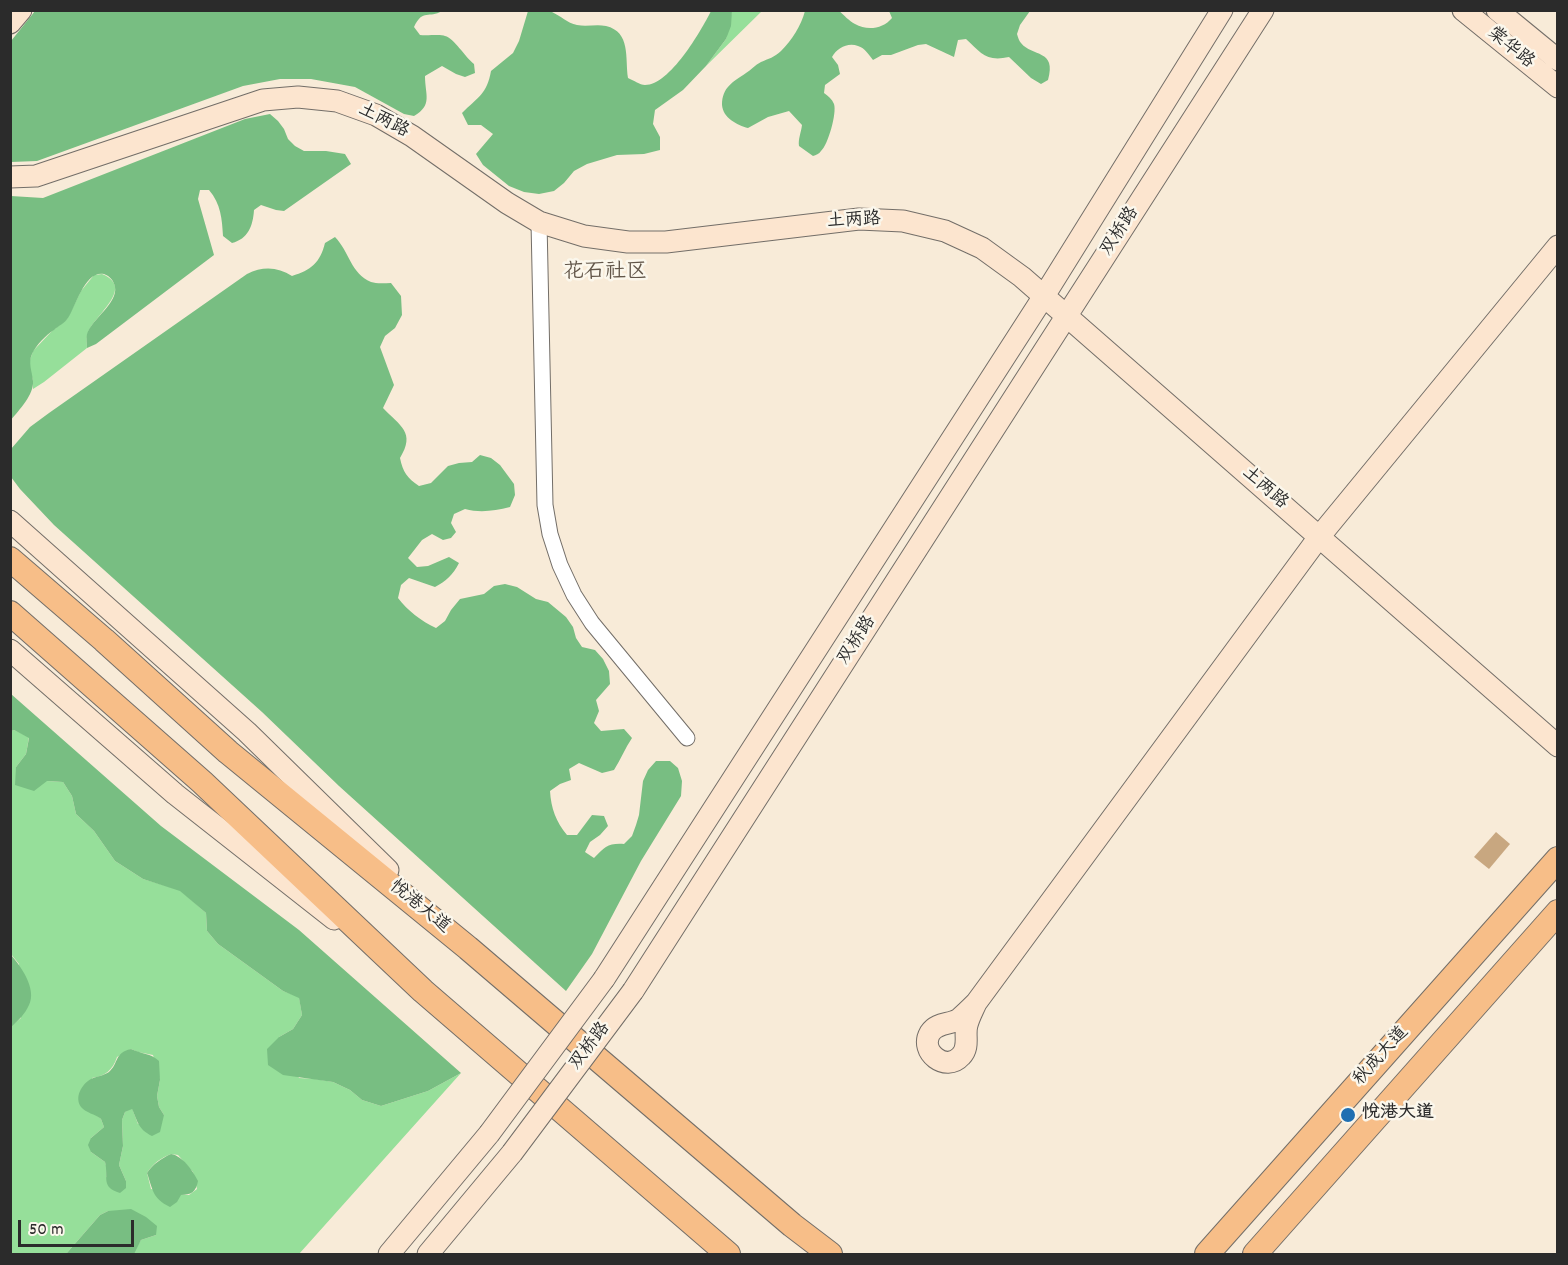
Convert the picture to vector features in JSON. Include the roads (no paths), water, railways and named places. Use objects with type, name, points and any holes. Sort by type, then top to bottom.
[{"type":"main road","name":"悦港大道","points":[[10,558],[228,752],[468,948],[783,1217],[830,1254]]},
{"type":"main road","points":[[10,613],[202,782],[423,991],[728,1254]]},
{"type":"main road","name":"秋成大道","points":[[1208,1254],[1557,859]]},
{"type":"main road","name":"秋成大道","points":[[1255,1254],[1557,912]]},
{"type":"street","points":[[10,23],[21,10]]},
{"type":"street","name":"双桥路","points":[[389,1254],[489,1134],[604,979],[1044,296],[1222,10]]},
{"type":"street","name":"双桥路","points":[[428,1254],[512,1153],[633,990],[1263,10]]},
{"type":"street","name":"棠华路","points":[[1463,10],[1557,87]]},
{"type":"street","name":"棠华路","points":[[1497,10],[1557,60]]},
{"type":"street","name":"土两路","points":[[10,177],[36,176],[263,100],[298,97],[337,100],[376,115],[412,136],[507,203],[539,222],[584,236],[628,242],[666,242],[859,219],[903,221],[945,231],[982,248],[1022,277],[1557,746]]},
{"type":"street","points":[[539,222],[545,505],[550,534],[574,595],[592,623],[687,738]]},
{"type":"street","points":[[976,1003],[1319,537],[1557,246]]},
{"type":"street","points":[[12,521],[247,732],[468,948]]},
{"type":"street","points":[[10,650],[175,794],[423,991]]},
{"type":"place","name":"悦港大道","points":[[1348,1115]]},
{"type":"district","name":"花石社区","points":[[605,274]]}]
